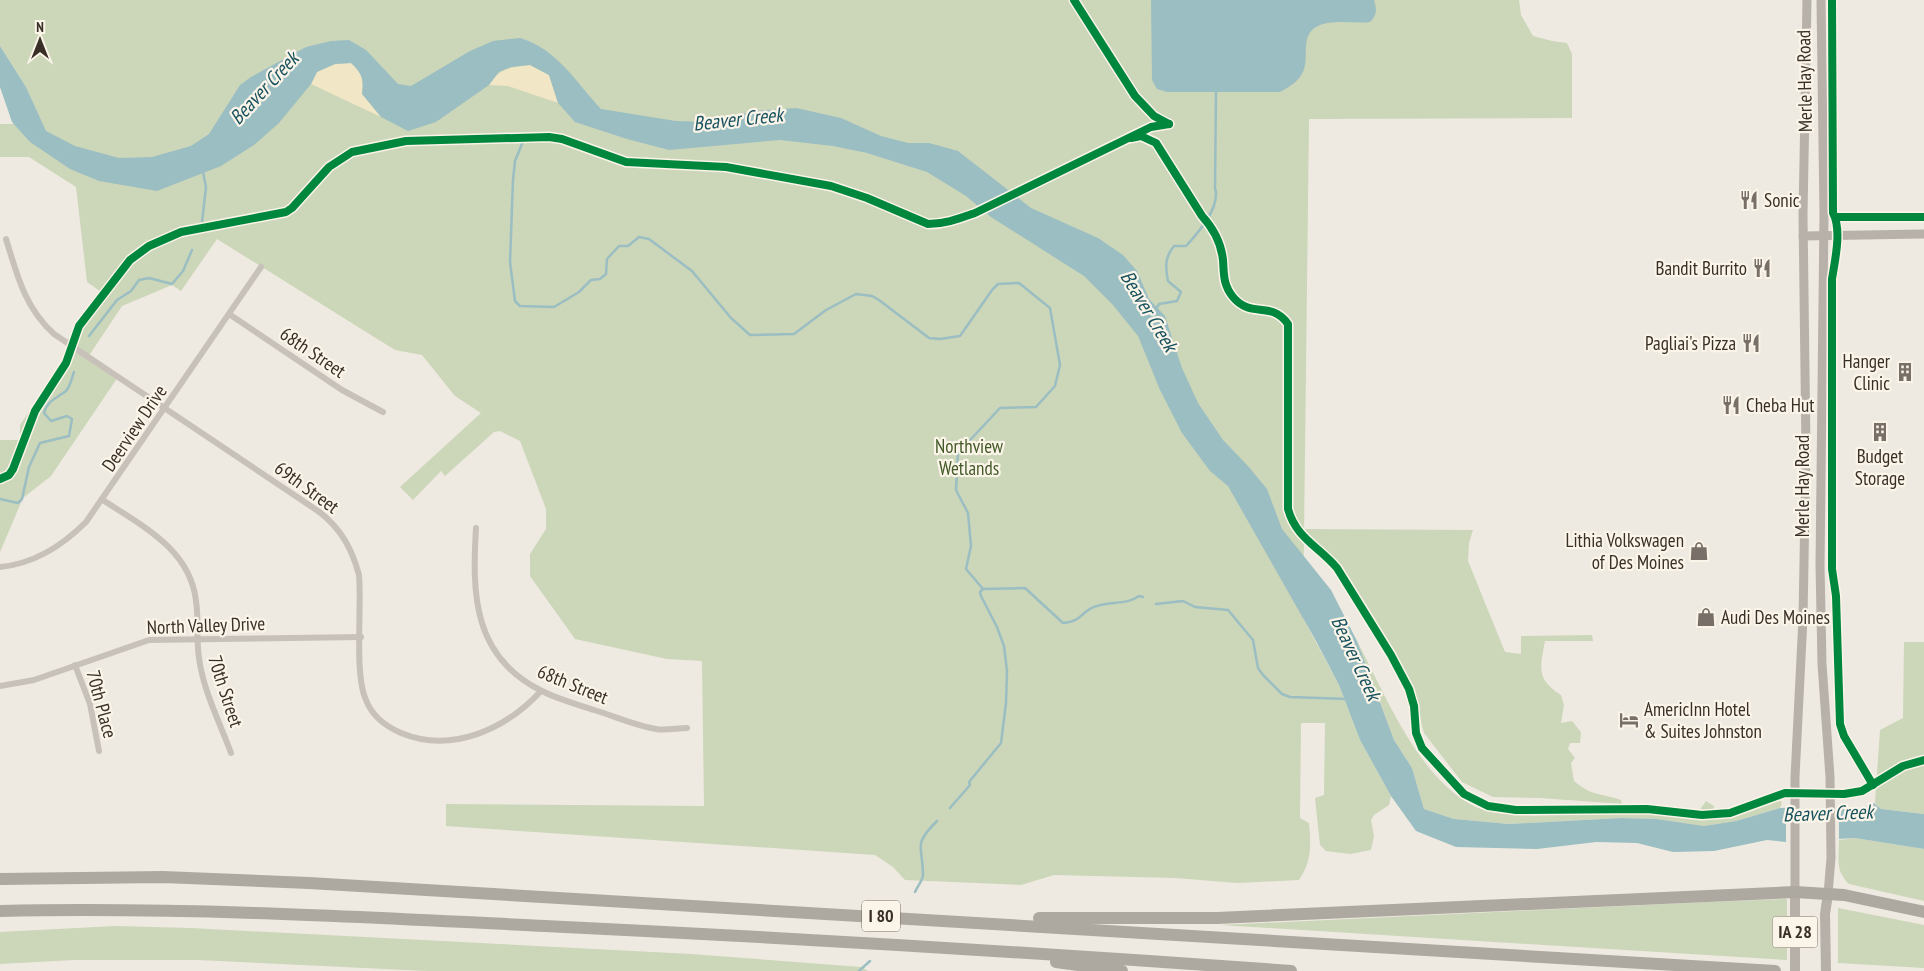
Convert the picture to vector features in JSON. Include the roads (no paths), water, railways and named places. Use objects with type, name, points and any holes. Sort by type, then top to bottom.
[{"type":"highway","name":"I 80","points":[[0,879],[163,878],[309,883],[1769,971]]},
{"type":"highway","points":[[909,918],[1217,918],[1795,892],[1828,894],[1924,912]]},
{"type":"highway","name":"I 80","points":[[0,911],[108,909],[334,916],[1020,952],[1291,971]]},
{"type":"highway","points":[[1020,952],[1057,962],[1122,971]]},
{"type":"main road","name":"Merle Hay Road","points":[[1795,971],[1795,777],[1803,618],[1806,450],[1804,236],[1807,0]]},
{"type":"main road","name":"Merle Hay Road","points":[[1820,0],[1823,236],[1820,565],[1822,664],[1830,777],[1831,858],[1825,914],[1826,971]]},
{"type":"main road","points":[[1804,236],[1924,234]]},
{"type":"street","name":"69th Street","points":[[6,239],[27,301],[43,324],[54,334],[318,511],[335,526],[350,548],[359,575],[361,679],[365,700],[385,724],[411,737],[441,742],[474,735],[507,720],[541,691]]},
{"type":"street","name":"Deerview Drive","points":[[0,567],[34,558],[64,542],[86,522],[165,409],[260,266]]},
{"type":"street","name":"68th Street","points":[[229,314],[342,390],[383,412]]},
{"type":"street","name":"70th Street","points":[[103,500],[164,541],[180,559],[192,584],[196,598],[202,674],[231,753]]},
{"type":"street","name":"68th Street","points":[[476,528],[474,582],[477,606],[483,628],[495,649],[509,667],[541,691],[657,730],[687,728]]},
{"type":"street","name":"North Valley Drive","points":[[0,686],[34,680],[149,640],[361,637]]},
{"type":"street","name":"70th Place","points":[[76,665],[90,704],[99,751]]},
{"type":"water","points":[[1151,0],[1374,0],[1376,10],[1370,22],[1337,22],[1324,24],[1312,30],[1307,41],[1305,66],[1301,76],[1280,92],[1167,92],[1157,89],[1152,80]]},
{"type":"water","name":"Beaver Creek","points":[[520,38],[533,43],[555,58],[601,109],[676,121],[706,122],[755,111],[796,108],[841,118],[881,136],[908,143],[929,143],[958,151],[1031,208],[1098,238],[1123,255],[1137,271],[1149,299],[1165,316],[1182,368],[1198,403],[1223,440],[1267,489],[1282,529],[1331,590],[1357,641],[1394,740],[1412,768],[1424,809],[1454,819],[1509,824],[1621,818],[1657,819],[1704,826],[1736,821],[1780,808],[1842,806],[1855,812],[1874,803],[1881,809],[1924,814],[1924,849],[1855,838],[1786,842],[1767,840],[1714,851],[1673,852],[1637,843],[1596,842],[1537,849],[1456,847],[1416,831],[1391,796],[1360,740],[1339,685],[1228,486],[1210,471],[1182,433],[1160,390],[1138,336],[1113,305],[1084,276],[991,217],[966,196],[927,172],[867,153],[833,146],[780,140],[669,150],[627,139],[575,122],[558,103],[549,75],[530,65],[511,67],[499,72],[489,85],[436,122],[408,131],[381,117],[362,94],[363,84],[361,77],[358,70],[351,63],[335,64],[317,72],[311,84],[279,123],[254,145],[221,166],[157,191],[99,181],[70,169],[30,142],[12,122],[0,87],[0,46],[26,87],[46,131],[75,146],[119,158],[152,157],[191,146],[209,134],[240,85],[306,47],[331,41],[349,40],[366,50],[398,84],[411,86],[470,51],[493,41]]},
{"type":"waterway","name":"Beaver Creek","points":[[1156,309],[1159,304],[1177,301],[1181,292],[1168,281],[1166,262],[1171,250],[1174,246],[1186,246],[1207,219],[1215,203],[1216,90]]},
{"type":"waterway","points":[[524,139],[515,161],[510,262],[515,301],[520,306],[554,307],[579,292],[591,280],[600,279],[606,274],[607,259],[619,246],[628,246],[639,237],[649,239],[692,271],[731,318],[750,335],[794,334],[826,310],[856,294],[872,296],[879,300],[929,338],[940,339],[960,336],[998,284],[1019,283],[1050,308],[1060,365],[1055,386],[1036,407],[1000,408],[958,453],[956,490],[968,513],[971,546],[966,569],[983,589],[1025,588],[1063,623],[1075,620],[1097,606],[1129,601],[1139,596],[1143,597]]},
{"type":"waterway","points":[[202,222],[206,187],[203,172]]},
{"type":"waterway","points":[[89,336],[117,300],[131,291],[139,280],[149,278],[172,284],[183,271],[192,250]]},
{"type":"waterway","points":[[0,499],[18,503],[22,499],[29,467],[40,443],[69,436],[72,419],[67,416],[51,421],[44,413],[50,403],[66,391],[74,372]]},
{"type":"waterway","points":[[950,808],[970,785],[969,782],[1001,743],[1006,703],[1007,671],[1004,646],[997,627],[981,596],[980,592],[983,589]]},
{"type":"waterway","points":[[1156,604],[1183,601],[1195,607],[1228,610],[1253,640],[1258,668],[1282,694],[1290,697],[1347,699]]},
{"type":"waterway","points":[[915,892],[923,875],[922,841],[929,829],[937,821]]},
{"type":"waterway","points":[[859,971],[870,961]]},
{"type":"place","name":"Sonic","points":[[1749,200]]},
{"type":"place","name":"Bandit Burrito","points":[[1762,268]]},
{"type":"place","name":"Pagliai's Pizza","points":[[1751,343]]},
{"type":"place","name":"Hanger Clinic","points":[[1905,372]]},
{"type":"place","name":"Cheba Hut","points":[[1731,405]]},
{"type":"place","name":"Budget Storage","points":[[1880,432]]},
{"type":"place","name":"Lithia Volkswagen of Des Moines","points":[[1699,551]]},
{"type":"place","name":"Audi Des Moines","points":[[1706,617]]},
{"type":"place","name":"AmericInn Hotel & Suites Johnston","points":[[1629,720]]},
{"type":"park label","name":"Northview Wetlands","points":[[969,457]]}]
